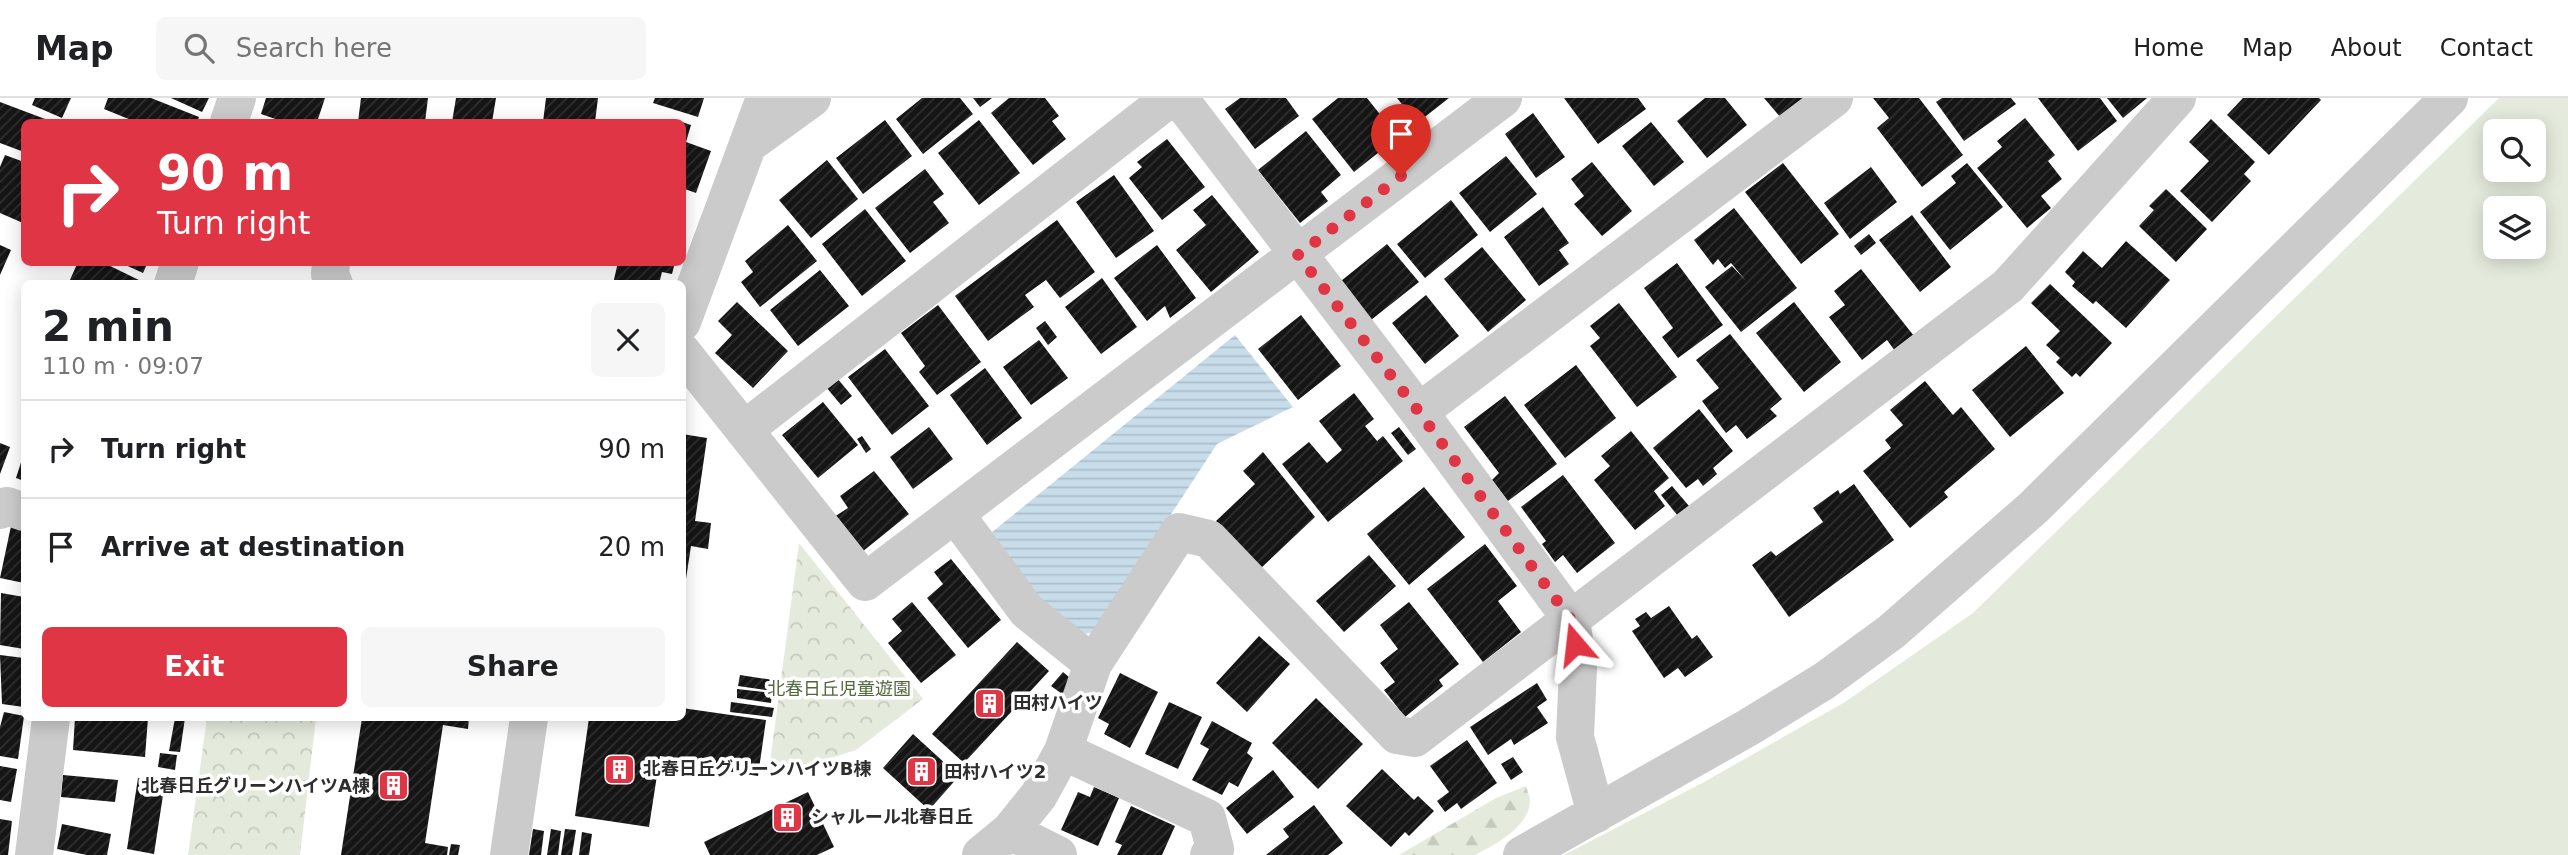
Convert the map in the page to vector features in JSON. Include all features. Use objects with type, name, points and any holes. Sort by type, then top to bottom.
[{"type":"street","points":[[230,119],[237,98]]},
{"type":"street","points":[[686,311],[765,98]]},
{"type":"street","points":[[750,143],[812,98]]},
{"type":"street","points":[[744,430],[1170,98]]},
{"type":"street","points":[[1179,98],[1419,412],[1571,620],[1578,668],[1576,737],[1596,814]]},
{"type":"street","points":[[686,357],[865,582],[1503,98]]},
{"type":"street","points":[[1419,412],[1834,98]]},
{"type":"street","points":[[981,855],[1010,831],[1039,795],[1063,751],[1093,664],[1179,531],[1209,539],[1397,735],[1415,738],[2008,286],[2177,98]]},
{"type":"street","points":[[1522,855],[1824,681],[1901,623],[2033,508],[2449,98]]},
{"type":"street","points":[[0,510],[7,506],[21,511]]},
{"type":"street","points":[[955,514],[1027,611],[1093,664]]},
{"type":"street","points":[[34,855],[51,721]]},
{"type":"street","points":[[509,855],[529,721]]},
{"type":"street","points":[[1063,751],[1207,818],[1215,849],[1209,855]]},
{"type":"street","points":[[1010,831],[1058,855]]},
{"type":"green space","points":[[2499,98],[2568,98],[2568,855],[1564,855],[1704,782],[1845,702],[1973,613]]},
{"type":"green space","name":"北春日丘児童遊園","points":[[799,543],[923,699],[856,750],[768,778]]},
{"type":"green space","points":[[207,721],[316,721],[300,855],[188,855]]},
{"type":"green space","points":[[1526,786],[1530,803],[1523,820],[1509,835],[1483,851],[1475,855],[1399,855],[1496,798]]},
{"type":"water","points":[[1235,335],[1293,407],[1217,444],[1094,632],[1085,634],[1041,600],[991,533]]},
{"type":"building","points":[[35,98],[71,98],[62,118],[32,105]]},
{"type":"building","points":[[108,98],[151,98],[199,117],[129,119],[104,109]]},
{"type":"building","points":[[171,98],[209,98],[202,112]]},
{"type":"building","points":[[266,98],[325,98],[318,119],[275,119],[261,114]]},
{"type":"building","points":[[361,98],[428,98],[425,119],[358,119]]},
{"type":"building","points":[[456,98],[496,98],[492,119],[452,119]]},
{"type":"building","points":[[546,98],[598,98],[595,119],[543,119]]},
{"type":"building","points":[[655,98],[704,98],[698,117],[653,103]]},
{"type":"building","points":[[922,98],[960,98],[973,114],[923,154],[896,119]]},
{"type":"building","points":[[973,98],[992,98],[980,107]]},
{"type":"building","points":[[1009,98],[1045,98],[1059,116],[1052,121],[1066,139],[1033,165],[991,113]]},
{"type":"building","points":[[1240,98],[1286,98],[1299,116],[1255,149],[1225,109]]},
{"type":"building","points":[[1338,98],[1367,98],[1398,137],[1354,172],[1312,119]]},
{"type":"building","points":[[1397,98],[1449,98],[1417,123]]},
{"type":"building","points":[[1564,98],[1638,98],[1646,109],[1598,144]]},
{"type":"building","points":[[1705,98],[1725,98],[1747,125],[1707,158],[1677,121]]},
{"type":"building","points":[[1764,98],[1807,98],[1782,119]]},
{"type":"building","points":[[1873,98],[1919,98],[1963,155],[1922,187],[1877,128],[1889,118]]},
{"type":"building","points":[[1942,98],[2011,98],[2016,104],[1964,141],[1936,102]]},
{"type":"building","points":[[2038,98],[2100,98],[2117,121],[2078,151]]},
{"type":"building","points":[[2107,98],[2147,98],[2123,118]]},
{"type":"building","points":[[2243,98],[2321,100],[2269,155],[2227,115]]},
{"type":"building","points":[[0,102],[45,119],[21,119],[21,151],[0,143]]},
{"type":"building","points":[[1533,113],[1565,157],[1536,178],[1505,134]]},
{"type":"building","points":[[2025,118],[2055,155],[2048,161],[2062,179],[2041,196],[2051,208],[2027,228],[1977,168],[2002,147],[1997,141]]},
{"type":"building","points":[[2211,119],[2255,162],[2244,174],[2251,181],[2212,222],[2180,191],[2209,161],[2189,142]]},
{"type":"building","points":[[885,120],[912,156],[863,194],[836,158]]},
{"type":"building","points":[[979,120],[1020,173],[979,205],[938,153]]},
{"type":"building","points":[[1651,122],[1684,162],[1654,186],[1622,146]]},
{"type":"building","points":[[686,123],[691,125],[686,142]]},
{"type":"building","points":[[1306,131],[1341,175],[1321,192],[1328,201],[1300,223],[1258,170]]},
{"type":"building","points":[[1167,139],[1205,187],[1162,220],[1129,178],[1142,167],[1137,162]]},
{"type":"building","points":[[686,142],[711,151],[696,193],[686,189]]},
{"type":"building","points":[[5,155],[21,161],[21,222],[0,213],[0,167]]},
{"type":"building","points":[[1506,156],[1537,194],[1490,232],[1459,193]]},
{"type":"building","points":[[827,160],[858,199],[811,238],[779,200]]},
{"type":"building","points":[[1592,162],[1632,211],[1602,236],[1574,204],[1584,196],[1571,179]]},
{"type":"building","points":[[1783,163],[1839,234],[1801,264],[1745,192]]},
{"type":"building","points":[[1967,163],[2003,207],[1950,250],[1920,212],[1956,183],[1951,176]]},
{"type":"building","points":[[1871,167],[1897,202],[1850,239],[1824,203]]},
{"type":"building","points":[[925,169],[944,194],[933,202],[949,223],[910,253],[875,208]]},
{"type":"building","points":[[1114,175],[1154,231],[1116,258],[1076,202]]},
{"type":"building","points":[[2166,189],[2207,229],[2176,262],[2139,226],[2154,210],[2149,206]]},
{"type":"building","points":[[1212,195],[1259,252],[1211,292],[1176,250],[1206,225],[1193,210]]},
{"type":"building","points":[[1451,200],[1478,235],[1425,278],[1397,244]]},
{"type":"building","points":[[1543,207],[1569,243],[1559,250],[1569,264],[1539,286],[1504,237]]},
{"type":"building","points":[[1734,208],[1797,288],[1741,332],[1705,287],[1732,266],[1746,281],[1731,263],[1725,268],[1718,259],[1713,265],[1694,240]]},
{"type":"building","points":[[865,209],[906,261],[862,296],[822,244]]},
{"type":"building","points":[[1912,215],[1951,267],[1920,292],[1879,240]]},
{"type":"building","points":[[1057,220],[1095,272],[1060,298],[1046,280],[1025,295],[1034,307],[988,341],[955,296]]},
{"type":"building","points":[[788,225],[817,261],[760,307],[741,282],[753,272],[745,261]]},
{"type":"building","points":[[1869,234],[1876,243],[1861,255],[1854,246]]},
{"type":"building","points":[[2126,241],[2170,280],[2126,328],[2096,301],[2093,304],[2072,286],[2075,282],[2065,272],[2083,251],[2102,268]]},
{"type":"building","points":[[1387,244],[1419,282],[1371,320],[1341,281]]},
{"type":"building","points":[[0,245],[11,250],[0,275]]},
{"type":"building","points":[[1157,245],[1196,298],[1170,318],[1165,306],[1147,321],[1114,278]]},
{"type":"building","points":[[1482,247],[1526,300],[1488,332],[1444,279]]},
{"type":"building","points":[[1677,263],[1723,325],[1678,358],[1662,337],[1673,328],[1644,288]]},
{"type":"building","points":[[76,266],[110,266],[139,280],[70,280]]},
{"type":"building","points":[[128,266],[146,266],[143,273]]},
{"type":"building","points":[[617,266],[674,266],[672,274],[662,272],[660,280],[614,280]]},
{"type":"building","points":[[1861,269],[1914,336],[1895,351],[1887,340],[1862,360],[1829,317],[1845,305],[1834,291]]},
{"type":"building","points":[[820,270],[849,306],[798,346],[770,310]]},
{"type":"building","points":[[1102,278],[1137,327],[1101,354],[1065,307]]},
{"type":"building","points":[[2050,284],[2112,343],[2080,377],[2076,373],[2072,377],[2056,362],[2060,358],[2046,345],[2060,331],[2031,303]]},
{"type":"building","points":[[1426,295],[1459,336],[1425,364],[1392,323]]},
{"type":"building","points":[[737,302],[788,351],[753,388],[715,353],[732,335],[718,321]]},
{"type":"building","points":[[1794,302],[1841,362],[1804,392],[1756,333]]},
{"type":"building","points":[[1619,303],[1677,377],[1637,407],[1590,346],[1600,338],[1590,326]]},
{"type":"building","points":[[938,305],[981,362],[937,395],[919,372],[925,366],[901,333]]},
{"type":"building","points":[[1301,315],[1341,366],[1298,400],[1258,349]]},
{"type":"building","points":[[1045,321],[1057,337],[1048,345],[1036,328]]},
{"type":"building","points":[[1730,334],[1782,399],[1770,409],[1777,416],[1747,439],[1736,425],[1726,433],[1702,401],[1719,388],[1696,360]]},
{"type":"building","points":[[1039,340],[1068,378],[1031,405],[1003,367]]},
{"type":"building","points":[[2026,346],[2064,393],[2010,437],[1972,390]]},
{"type":"building","points":[[885,349],[929,406],[892,435],[848,377]]},
{"type":"building","points":[[1576,365],[1616,418],[1565,458],[1524,405]]},
{"type":"building","points":[[985,368],[1022,418],[987,445],[950,395]]},
{"type":"building","points":[[837,378],[852,396],[841,405],[826,387]]},
{"type":"building","points":[[1925,381],[1953,415],[1961,407],[1995,449],[1944,492],[1948,497],[1910,528],[1863,471],[1891,448],[1885,440],[1903,425],[1890,410]]},
{"type":"building","points":[[1354,393],[1374,419],[1365,426],[1377,441],[1383,436],[1403,461],[1328,522],[1282,464],[1309,442],[1327,463],[1342,450],[1319,421]]},
{"type":"building","points":[[1505,396],[1557,464],[1508,501],[1492,480],[1499,473],[1464,427]]},
{"type":"building","points":[[823,402],[858,445],[818,478],[782,435]]},
{"type":"building","points":[[1699,409],[1733,451],[1713,468],[1717,474],[1703,486],[1698,479],[1686,488],[1653,448]]},
{"type":"building","points":[[929,427],[953,459],[913,489],[890,457]]},
{"type":"building","points":[[1399,427],[1416,449],[1408,455],[1391,433]]},
{"type":"building","points":[[1631,431],[1669,478],[1654,491],[1665,506],[1635,530],[1594,480],[1610,466],[1601,456]]},
{"type":"building","points":[[686,435],[707,438],[695,521],[711,523],[708,549],[691,546],[686,579]]},
{"type":"building","points":[[862,436],[871,449],[866,453],[857,439]]},
{"type":"building","points":[[0,443],[10,447],[0,474]]},
{"type":"building","points":[[1263,452],[1315,517],[1260,569],[1216,521],[1255,484],[1243,471]]},
{"type":"building","points":[[21,462],[21,480],[16,478]]},
{"type":"building","points":[[874,471],[909,514],[862,552],[834,517],[848,508],[840,496]]},
{"type":"building","points":[[1563,475],[1615,543],[1577,573],[1563,555],[1555,562],[1542,544],[1546,541],[1521,507]]},
{"type":"building","points":[[1854,484],[1894,540],[1789,617],[1752,565],[1771,551],[1776,556],[1823,522],[1813,508],[1838,490],[1840,494]]},
{"type":"building","points":[[1672,486],[1689,506],[1678,516],[1661,495]]},
{"type":"building","points":[[1424,487],[1465,537],[1409,585],[1367,534]]},
{"type":"building","points":[[11,526],[21,528],[21,582],[0,578]]},
{"type":"building","points":[[1485,544],[1517,586],[1498,601],[1521,632],[1483,662],[1427,589]]},
{"type":"building","points":[[1369,555],[1396,586],[1344,632],[1316,601]]},
{"type":"building","points":[[951,559],[1001,620],[968,648],[927,598],[943,584],[934,572]]},
{"type":"building","points":[[1,593],[21,596],[21,648],[0,645]]},
{"type":"building","points":[[912,602],[956,655],[921,683],[888,643],[902,631],[892,619]]},
{"type":"building","points":[[1409,602],[1459,664],[1439,680],[1443,686],[1405,717],[1384,690],[1395,682],[1380,663],[1398,649],[1380,625]]},
{"type":"building","points":[[1669,606],[1692,639],[1697,635],[1713,657],[1685,677],[1678,668],[1664,678],[1632,631],[1640,626],[1635,619],[1646,612],[1651,618]]},
{"type":"building","points":[[1259,636],[1290,664],[1247,712],[1216,683]]},
{"type":"building","name":"田村ハイツ","points":[[1017,642],[1049,671],[964,763],[932,734]]},
{"type":"building","points":[[0,655],[21,658],[21,707],[2,704]]},
{"type":"building","points":[[1063,672],[1076,683],[1065,696],[1051,686]]},
{"type":"building","points":[[1120,673],[1158,692],[1130,748],[1104,734],[1109,724],[1098,718]]},
{"type":"building","points":[[740,675],[773,680],[772,691],[738,686]]},
{"type":"building","points":[[1537,683],[1547,700],[1537,707],[1548,723],[1514,745],[1511,739],[1488,755],[1470,727]]},
{"type":"building","points":[[737,689],[772,693],[771,703],[737,698]]},
{"type":"building","points":[[1316,698],[1363,744],[1318,789],[1272,743]]},
{"type":"building","points":[[731,702],[774,708],[772,717],[730,712]]},
{"type":"building","points":[[1169,702],[1202,717],[1178,769],[1145,754]]},
{"type":"building","name":"北春日丘グリーンハイツB棟","points":[[686,709],[766,720],[758,776],[726,771],[727,766],[660,756],[649,827],[575,816],[589,721],[686,721]]},
{"type":"building","points":[[4,712],[21,715],[21,721],[23,721],[18,759],[0,756],[0,727]]},
{"type":"building","points":[[75,721],[148,721],[145,757],[73,750]]},
{"type":"building","points":[[174,721],[185,721],[180,752],[169,751]]},
{"type":"building","name":"北春日丘グリーンハイツA棟","points":[[362,721],[469,721],[468,729],[443,725],[425,843],[448,847],[447,855],[341,855]]},
{"type":"building","points":[[1212,721],[1252,743],[1247,753],[1253,758],[1238,787],[1229,782],[1222,795],[1192,780],[1209,749],[1200,744]]},
{"type":"building","name":"田村ハイツ2","points":[[913,734],[959,776],[929,810],[883,768]]},
{"type":"building","points":[[1467,740],[1497,783],[1461,809],[1457,803],[1445,812],[1437,801],[1449,792],[1430,766]]},
{"type":"building","points":[[160,753],[177,755],[175,770],[158,767]]},
{"type":"building","points":[[1513,757],[1523,772],[1511,780],[1501,764]]},
{"type":"building","points":[[0,766],[17,769],[11,802],[0,800]]},
{"type":"building","points":[[1382,769],[1414,800],[1418,796],[1434,811],[1409,836],[1405,832],[1391,847],[1346,806]]},
{"type":"building","points":[[1273,770],[1294,797],[1247,834],[1226,808]]},
{"type":"building","points":[[63,775],[118,780],[115,802],[61,797]]},
{"type":"building","points":[[138,778],[165,782],[154,854],[127,849]]},
{"type":"building","points":[[1094,787],[1119,798],[1098,846],[1061,830],[1078,792],[1090,797]]},
{"type":"building","name":"シャルール北春日丘","points":[[808,792],[834,847],[817,855],[710,855],[704,842]]},
{"type":"building","points":[[1314,805],[1343,843],[1328,855],[1266,855],[1289,837],[1283,829]]},
{"type":"building","points":[[1131,806],[1175,826],[1162,855],[1117,855],[1122,845],[1115,842]]},
{"type":"building","points":[[0,819],[12,821],[8,855],[0,855]]},
{"type":"building","points":[[62,824],[111,834],[107,855],[87,855],[57,849]]},
{"type":"building","points":[[533,829],[544,831],[541,855],[529,855]]},
{"type":"building","points":[[551,829],[561,831],[558,855],[547,855]]},
{"type":"building","points":[[565,829],[576,830],[572,855],[561,855]]},
{"type":"building","points":[[582,832],[592,834],[589,855],[579,855]]},
{"type":"building","points":[[451,844],[460,845],[458,855],[449,855]]},
{"type":"place","name":"田村ハイツ","points":[[990,703]]},
{"type":"place","name":"北春日丘グリーンハイツB棟","points":[[620,769]]},
{"type":"place","name":"田村ハイツ2","points":[[921,772]]},
{"type":"place","name":"北春日丘グリーンハイツA棟","points":[[393,786]]},
{"type":"place","name":"シャルール北春日丘","points":[[788,817]]},
{"type":"route","points":[[1401,176],[1298,255],[1419,412],[1571,620],[1575,644]]}]
